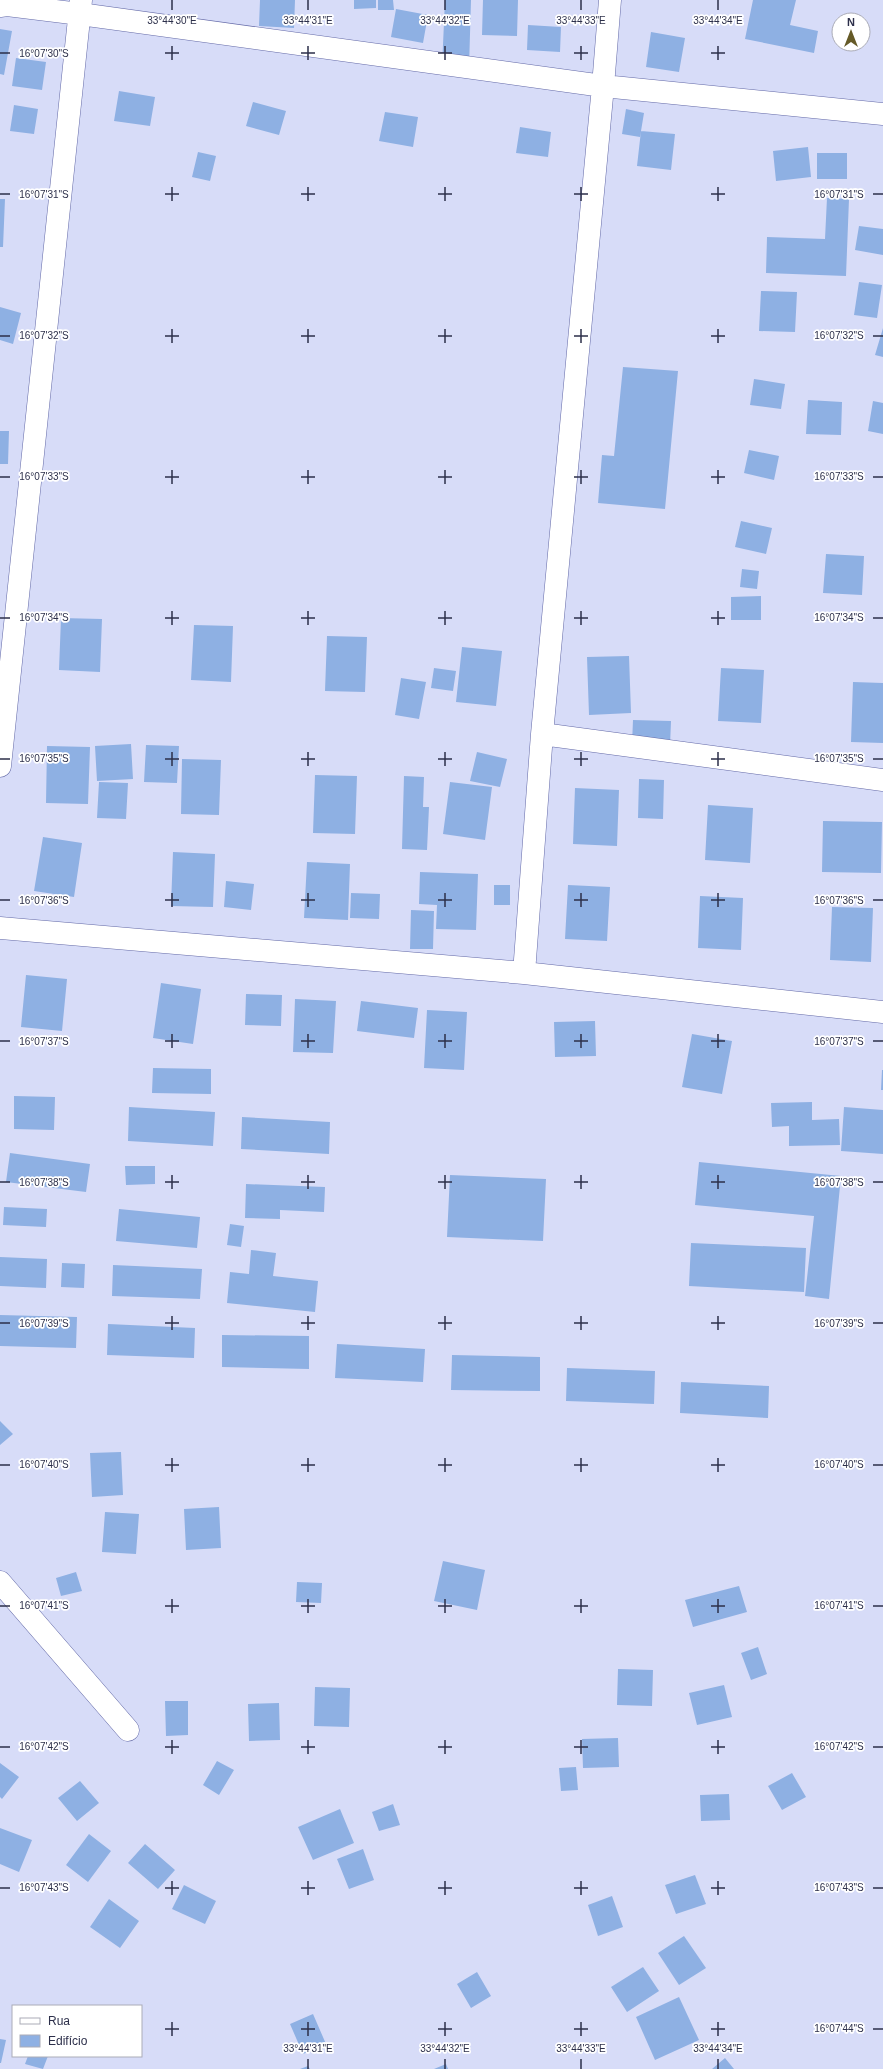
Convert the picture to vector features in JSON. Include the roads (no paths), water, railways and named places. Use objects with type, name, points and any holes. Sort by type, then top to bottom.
[{"type":"street","points":[[524,973],[542,734],[610,0]]},
{"type":"street","points":[[0,6],[7,4],[80,7],[603,86],[883,114]]},
{"type":"street","points":[[0,766],[80,7]]},
{"type":"street","points":[[542,734],[883,780]]},
{"type":"street","points":[[0,928],[524,973],[883,1012]]},
{"type":"street","points":[[0,1582],[128,1730]]}]
